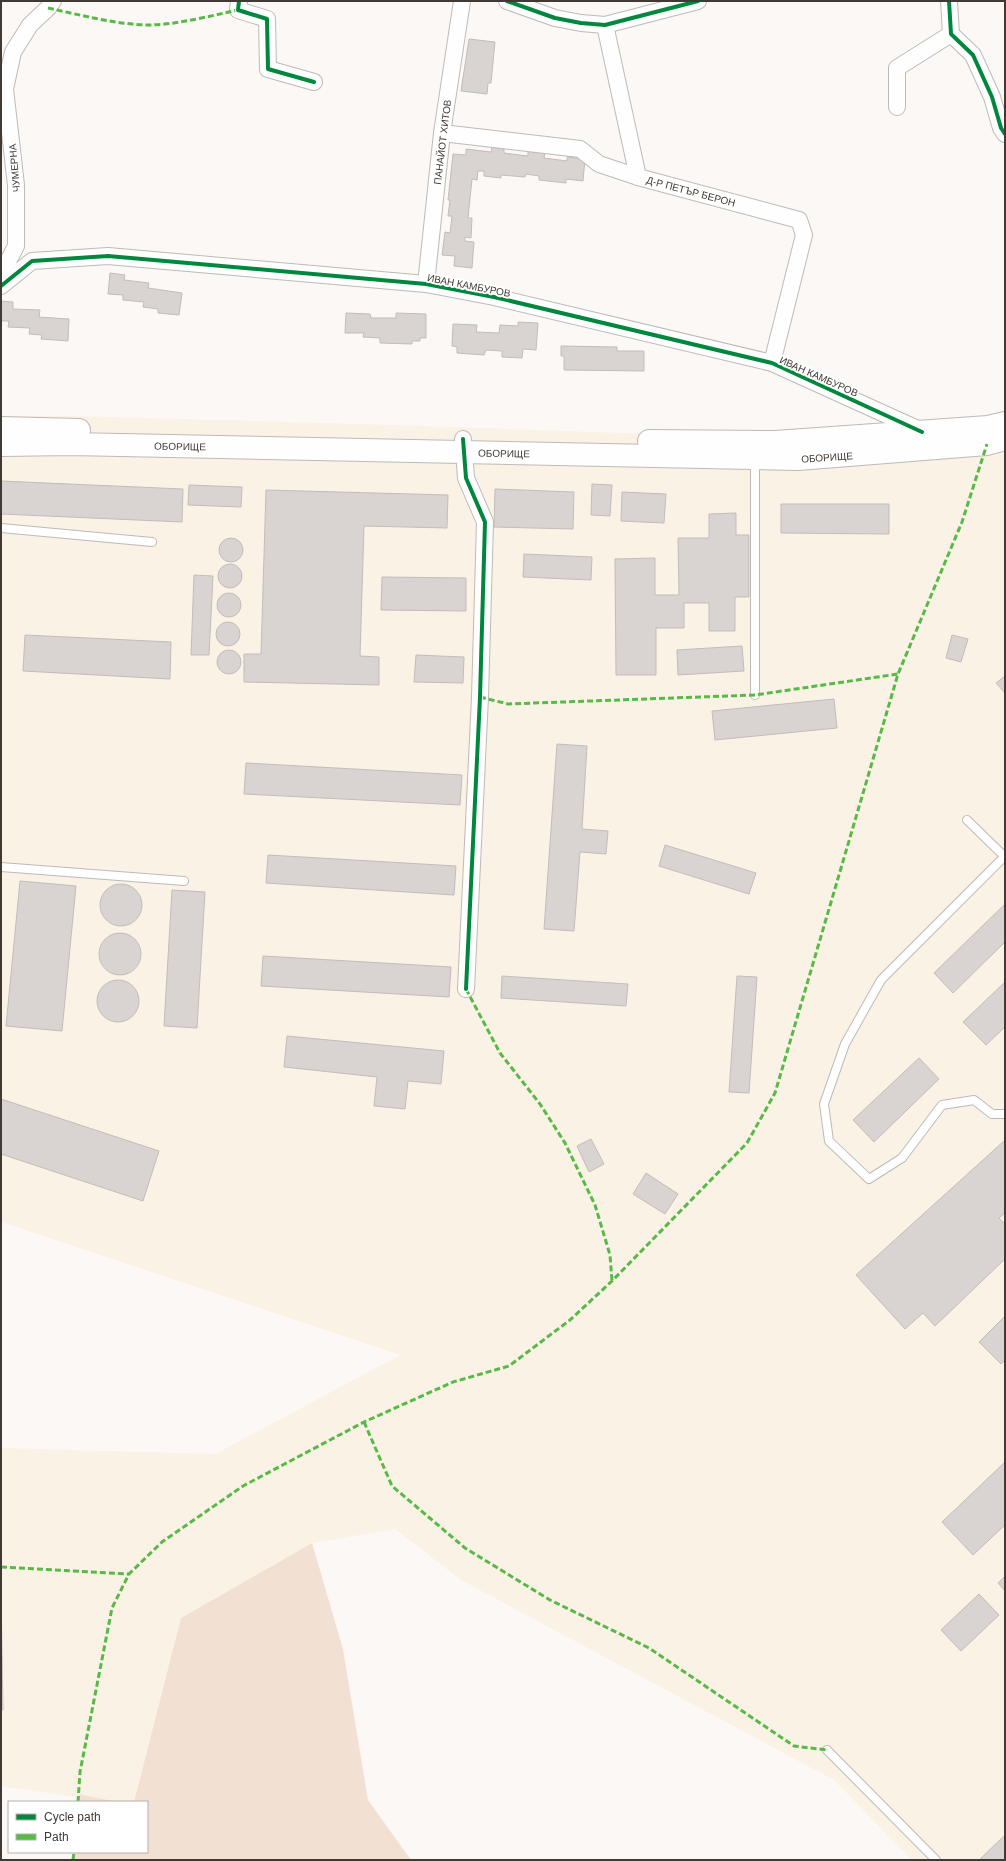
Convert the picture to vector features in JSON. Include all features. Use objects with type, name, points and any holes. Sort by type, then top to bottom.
[{"type":"main road","name":"ОБОРИЩЕ","points":[[1,445],[464,446],[775,442],[988,427],[1005,423]]},
{"type":"main road","name":"ОБОРИЩЕ","points":[[1,428],[798,459],[987,444],[1005,439]]},
{"type":"street","name":"ЧУМЕРНА","points":[[1,275],[16,246],[16,185],[5,90],[13,52],[30,25],[48,8],[53,1]]},
{"type":"street","points":[[239,1],[238,10],[267,19],[268,69],[314,82]]},
{"type":"street","name":"ПАНАЙОТ ХИТОВ","points":[[426,284],[442,132],[462,1]]},
{"type":"street","points":[[507,1],[555,18],[581,23],[605,24],[698,1]]},
{"type":"street","points":[[949,1],[951,34],[973,55],[992,97],[1001,128],[1005,134]]},
{"type":"street","points":[[605,24],[638,177]]},
{"type":"street","points":[[897,107],[897,68],[951,34]]},
{"type":"street","name":"Д-Р ПЕТЪР БЕРОН","points":[[442,132],[580,149],[599,164],[638,177],[799,220],[804,235],[772,363]]},
{"type":"street","name":"ИВАН КАМБУРОВ","points":[[1,286],[32,262],[108,256],[426,284],[494,297],[772,363],[922,432]]},
{"type":"street","points":[[464,446],[466,478],[485,522],[480,697],[466,989]]},
{"type":"lane","points":[[755,458],[755,695]]},
{"type":"lane","points":[[1,528],[152,542]]},
{"type":"lane","points":[[967,820],[1005,856],[881,980],[845,1044],[824,1104],[829,1141],[869,1179],[902,1158],[942,1105],[974,1100],[992,1114],[1005,1114]]},
{"type":"lane","points":[[1,867],[184,881]]},
{"type":"lane","points":[[827,1750],[936,1860]]},
{"type":"shaded area","points":[[1005,412],[1005,1860],[912,1860],[834,1780],[461,1580],[395,1529],[312,1543],[181,1618],[134,1801],[102,1801],[1,1786],[1,1448],[215,1454],[400,1355],[1,1222],[1,416],[75,416],[678,435],[806,433],[941,421]]},
{"type":"shaded area","points":[[312,1543],[343,1649],[368,1800],[411,1860],[73,1860],[74,1853],[148,1853],[148,1801],[134,1801],[181,1618]]},
{"type":"shaded area","points":[[79,1794],[112,1801],[78,1801]]},
{"type":"building","points":[[469,39],[495,42],[491,83],[488,83],[487,94],[461,91]]},
{"type":"building","points":[[492,147],[504,149],[504,153],[528,156],[528,151],[545,153],[544,158],[567,161],[567,157],[585,159],[583,181],[566,179],[566,183],[539,180],[539,176],[526,174],[525,177],[501,175],[501,178],[484,176],[484,171],[478,171],[477,180],[472,179],[468,218],[472,218],[471,238],[465,237],[465,241],[474,242],[472,268],[454,266],[455,256],[442,255],[445,232],[450,233],[452,216],[448,216],[450,200],[448,200],[453,154],[466,155],[466,149],[491,152]]},
{"type":"building","points":[[110,273],[125,275],[124,280],[149,283],[148,288],[182,293],[179,315],[158,313],[158,309],[143,307],[144,302],[123,300],[123,295],[108,294]]},
{"type":"building","points":[[1,301],[13,302],[13,309],[40,310],[39,317],[69,319],[68,341],[41,339],[42,335],[29,334],[30,328],[8,327],[9,321],[1,321]]},
{"type":"building","points":[[346,313],[370,314],[371,318],[396,318],[396,313],[426,314],[426,338],[420,338],[420,341],[412,341],[412,344],[380,343],[380,338],[363,337],[364,333],[345,333]]},
{"type":"building","points":[[518,322],[538,323],[536,350],[523,349],[522,358],[502,357],[502,351],[486,350],[484,355],[457,353],[457,347],[452,346],[453,324],[477,325],[476,332],[499,333],[500,325],[518,326]]},
{"type":"building","points":[[561,346],[617,347],[617,351],[644,351],[644,371],[564,370],[564,356],[561,356]]},
{"type":"building","points":[[1,481],[183,489],[182,522],[1,514]]},
{"type":"building","points":[[592,484],[612,485],[610,516],[591,515]]},
{"type":"building","points":[[189,485],[242,487],[241,507],[188,505]]},
{"type":"building","points":[[495,489],[574,492],[573,529],[494,527]]},
{"type":"building","points":[[266,490],[448,495],[447,528],[364,526],[360,656],[379,657],[379,685],[244,682],[244,654],[261,654]]},
{"type":"building","points":[[622,492],[666,494],[664,523],[621,521]]},
{"type":"building","points":[[781,504],[889,504],[889,534],[781,533]]},
{"type":"building","points":[[736,513],[736,535],[749,535],[749,597],[735,597],[735,631],[709,631],[709,603],[684,603],[684,628],[656,628],[656,675],[616,675],[615,559],[655,558],[655,595],[679,595],[678,538],[709,538],[709,514]]},
{"type":"building","points":[[231,538],[240,541],[243,550],[240,559],[231,562],[222,559],[219,550],[222,541]]},
{"type":"building","points":[[524,554],[592,557],[591,580],[523,577]]},
{"type":"building","points":[[230,564],[239,567],[242,576],[239,585],[230,588],[221,585],[218,576],[221,567]]},
{"type":"building","points":[[194,575],[213,576],[209,655],[191,655]]},
{"type":"building","points":[[382,577],[466,578],[466,611],[381,610]]},
{"type":"building","points":[[229,593],[238,596],[241,605],[238,614],[229,617],[220,614],[217,605],[220,596]]},
{"type":"building","points":[[228,622],[237,625],[240,634],[237,643],[228,646],[219,643],[216,634],[219,625]]},
{"type":"building","points":[[25,635],[171,642],[170,679],[23,671]]},
{"type":"building","points":[[952,635],[968,639],[961,662],[946,658]]},
{"type":"building","points":[[742,646],[744,671],[678,675],[677,650]]},
{"type":"building","points":[[229,650],[238,653],[241,662],[238,671],[229,674],[220,671],[217,662],[220,653]]},
{"type":"building","points":[[416,655],[464,657],[463,683],[414,682]]},
{"type":"building","points":[[1005,676],[1005,693],[996,683]]},
{"type":"building","points":[[834,699],[837,728],[715,740],[712,711]]},
{"type":"building","points":[[557,744],[587,746],[582,829],[608,831],[606,854],[580,852],[574,931],[544,929]]},
{"type":"building","points":[[246,763],[462,775],[460,805],[244,794]]},
{"type":"building","points":[[665,845],[756,873],[749,894],[659,866]]},
{"type":"building","points":[[268,855],[456,866],[454,895],[266,883]]},
{"type":"building","points":[[20,881],[76,886],[62,1031],[6,1026]]},
{"type":"building","points":[[117,884],[125,884],[136,890],[142,901],[142,909],[136,920],[125,926],[117,926],[106,920],[100,909],[100,901],[106,890]]},
{"type":"building","points":[[172,890],[205,892],[197,1028],[164,1026]]},
{"type":"building","points":[[1005,904],[1005,942],[953,993],[934,973]]},
{"type":"building","points":[[116,933],[124,933],[135,939],[141,950],[141,958],[135,969],[124,975],[116,975],[105,969],[99,958],[99,950],[105,939]]},
{"type":"building","points":[[263,956],[451,967],[449,997],[261,986]]},
{"type":"building","points":[[502,976],[628,984],[626,1006],[501,998]]},
{"type":"building","points":[[737,976],[757,977],[749,1093],[729,1092]]},
{"type":"building","points":[[114,980],[122,980],[133,986],[139,997],[139,1005],[133,1016],[122,1022],[114,1022],[103,1016],[97,1005],[97,997],[103,986]]},
{"type":"building","points":[[1005,982],[1005,1027],[986,1045],[963,1022]]},
{"type":"building","points":[[287,1036],[444,1051],[441,1084],[408,1081],[405,1109],[374,1106],[377,1077],[284,1067]]},
{"type":"building","points":[[919,1058],[939,1079],[874,1142],[853,1120]]},
{"type":"building","points":[[1,1099],[159,1151],[143,1201],[1,1154]]},
{"type":"building","points":[[591,1139],[604,1164],[589,1172],[577,1146]]},
{"type":"building","points":[[1005,1140],[1005,1213],[999,1218],[1005,1224],[1005,1259],[935,1326],[923,1313],[905,1329],[856,1275]]},
{"type":"building","points":[[646,1173],[678,1194],[665,1214],[633,1194]]},
{"type":"building","points":[[1005,1316],[1005,1360],[1001,1364],[979,1342]]},
{"type":"building","points":[[1005,1462],[1005,1525],[973,1555],[942,1522]]},
{"type":"building","points":[[1005,1576],[1005,1591],[998,1583]]},
{"type":"building","points":[[1,1591],[3,1710],[1,1710]]},
{"type":"building","points":[[979,1594],[999,1615],[961,1651],[941,1630]]},
{"type":"building","points":[[1005,1835],[1005,1860],[979,1860]]},
{"type":"marked path","points":[[48,8],[138,25],[184,21],[238,10]]},
{"type":"marked path","points":[[78,1801],[80,1772],[112,1608],[129,1574],[162,1542],[243,1486],[364,1422],[453,1382],[509,1366],[570,1320],[612,1281],[747,1143],[775,1093],[898,674],[962,522],[987,444]]},
{"type":"marked path","points":[[480,697],[508,704],[755,695],[898,674]]},
{"type":"marked path","points":[[466,989],[500,1053],[540,1104],[565,1143],[595,1205],[610,1255],[612,1281]]},
{"type":"marked path","points":[[364,1422],[392,1486],[465,1548],[550,1600],[649,1648],[794,1746],[827,1750]]},
{"type":"marked path","points":[[1,1567],[129,1574]]},
{"type":"marked path","points":[[73,1860],[74,1853]]},
{"type":"cycle path","points":[[239,1],[238,10],[267,19],[268,69],[314,82]]},
{"type":"cycle path","points":[[507,1],[555,18],[581,23],[605,25],[698,1]]},
{"type":"cycle path","points":[[949,1],[951,34],[973,55],[992,97],[1001,128],[1005,134]]},
{"type":"cycle path","points":[[1,286],[32,261],[108,256],[426,284],[494,297],[772,363],[922,432]]},
{"type":"cycle path","points":[[463,439],[466,478],[485,522],[480,697],[466,989]]}]
